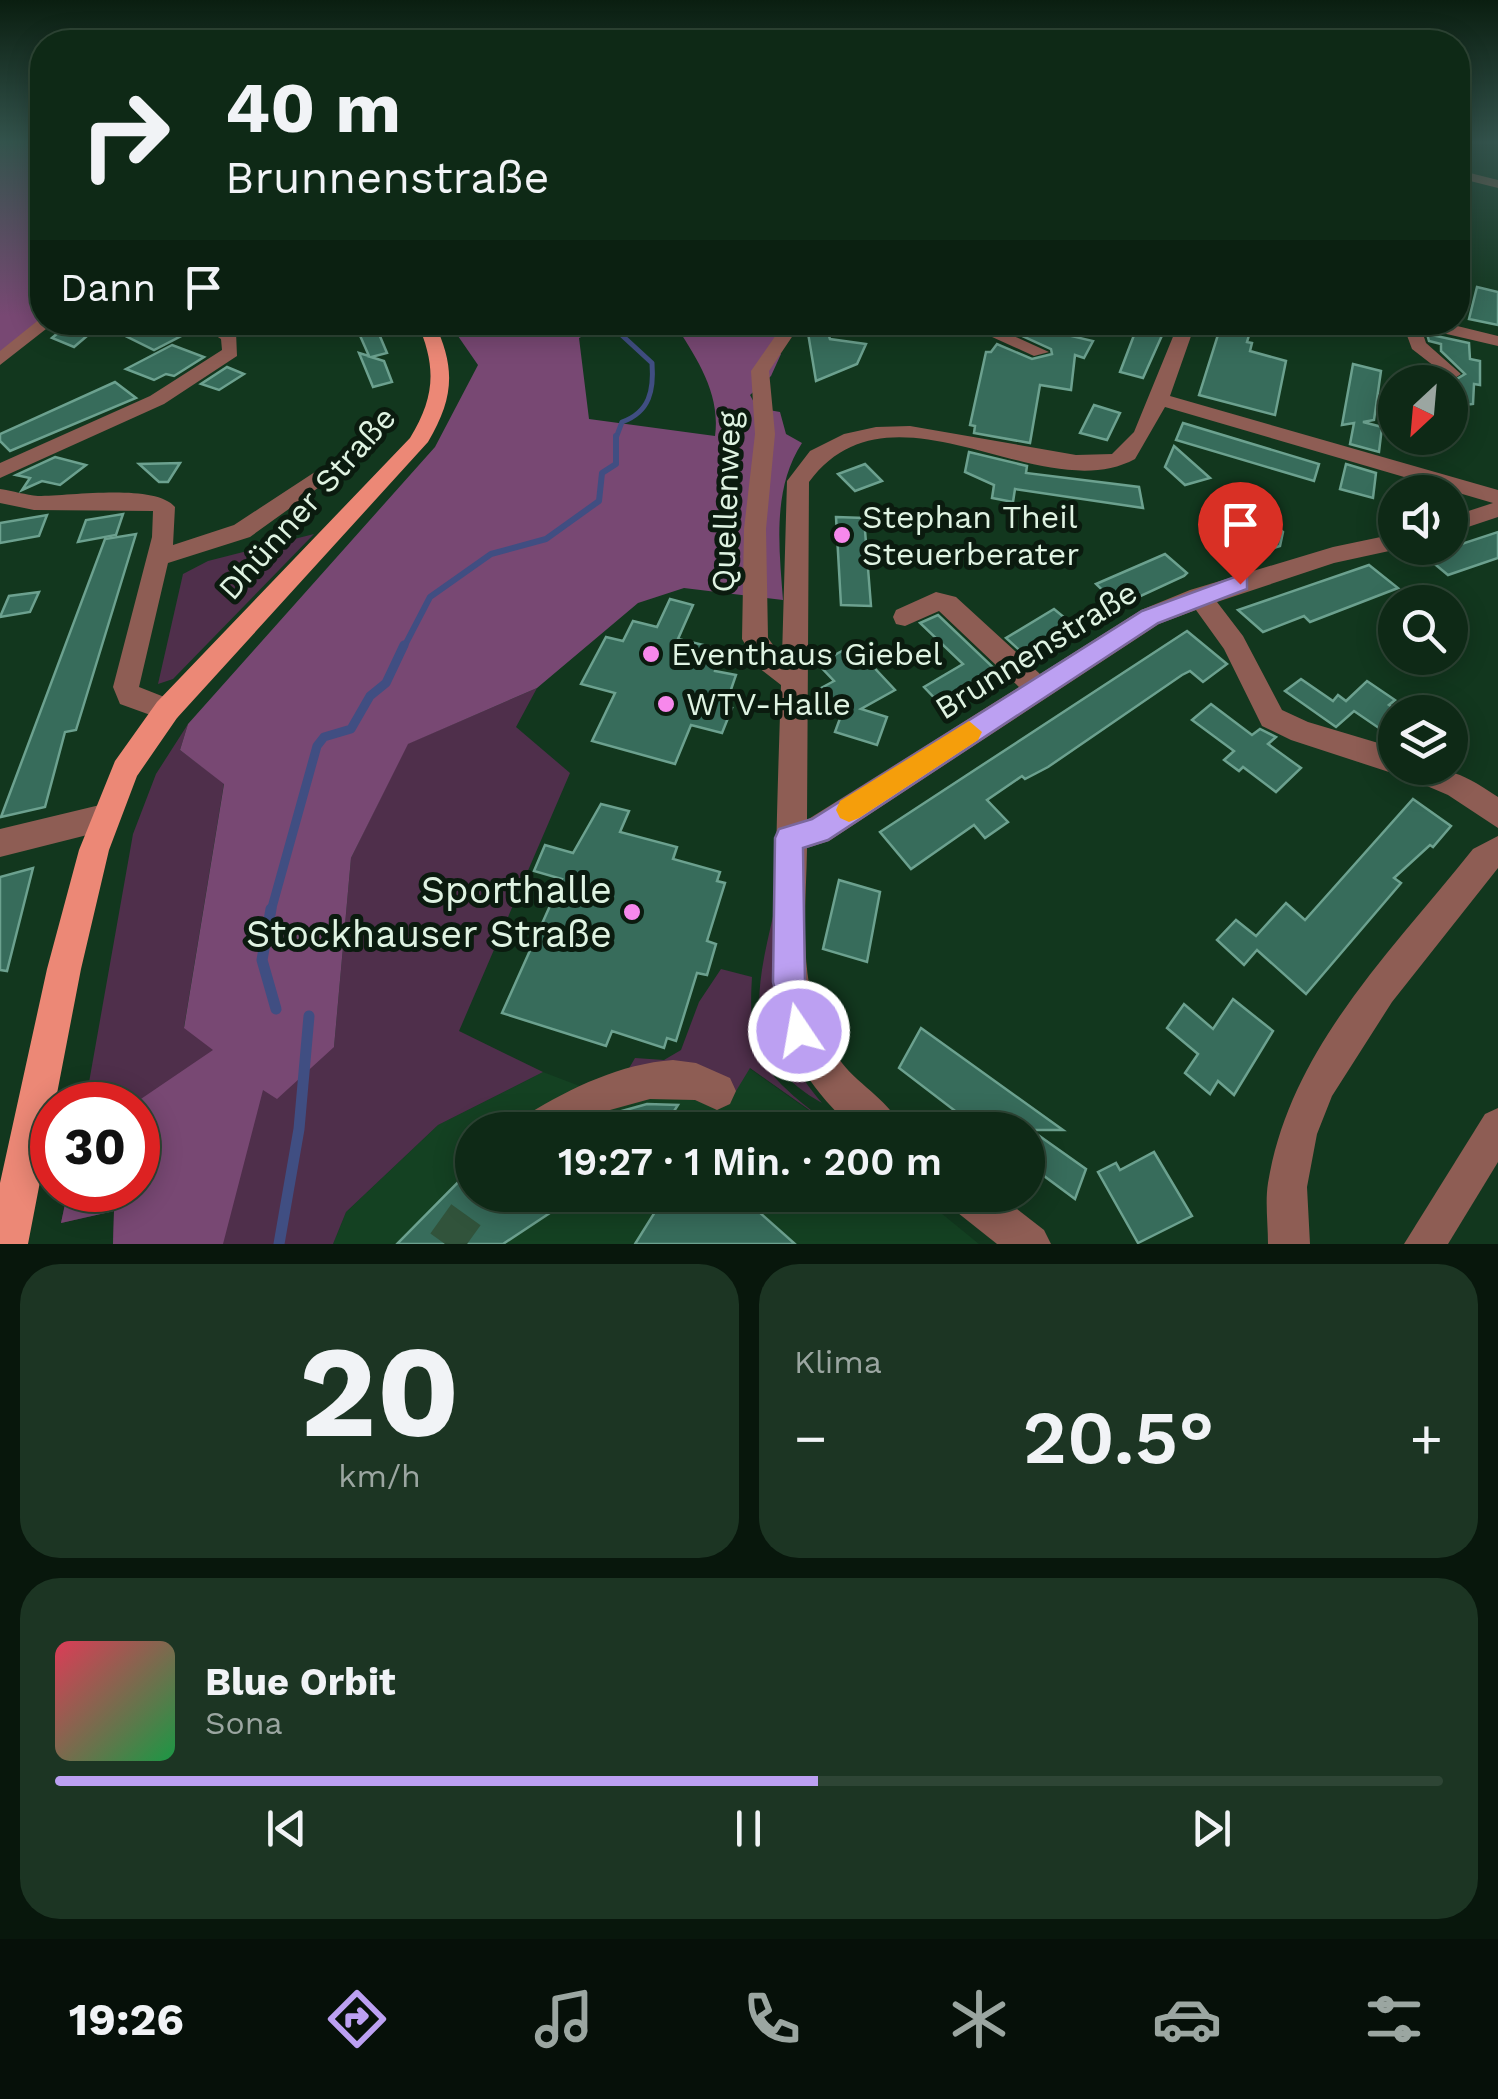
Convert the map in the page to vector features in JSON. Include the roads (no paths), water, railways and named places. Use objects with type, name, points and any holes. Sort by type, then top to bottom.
[{"type":"main road","name":"Dhünner Straße","points":[[7,1244],[64,969],[104,818],[124,770],[167,710],[418,442],[440,400],[444,378],[442,357],[431,335]]},
{"type":"street","points":[[0,360],[32,335]]},
{"type":"street","points":[[0,471],[158,400],[231,352],[228,335]]},
{"type":"street","name":"Quellenweg","points":[[785,335],[760,371],[765,434],[754,530],[755,639],[768,662],[792,678]]},
{"type":"street","points":[[999,335],[1040,352]]},
{"type":"street","points":[[865,1112],[820,1069],[799,1031],[789,982],[788,838],[796,490],[815,454],[846,438],[896,432],[1079,462],[1112,461],[1135,449],[1183,335]]},
{"type":"street","points":[[1416,335],[1418,345],[1441,365]]},
{"type":"street","points":[[1468,335],[1498,342]]},
{"type":"street","points":[[1158,400],[1498,497]]},
{"type":"street","points":[[158,558],[242,531],[321,475]]},
{"type":"street","points":[[0,496],[34,503],[160,504],[166,522],[126,687],[130,696],[167,710]]},
{"type":"street","points":[[1468,520],[1498,509]]},
{"type":"street","name":"Brunnenstraße","points":[[788,838],[818,831],[1150,617],[1199,596],[1333,555],[1378,546]]},
{"type":"street","points":[[1199,596],[1234,643],[1272,718],[1301,732],[1378,755]]},
{"type":"street","points":[[905,617],[936,601],[946,604],[1038,688]]},
{"type":"street","points":[[1456,785],[1498,814]]},
{"type":"street","points":[[0,843],[104,818]]},
{"type":"street","points":[[1289,1244],[1288,1162],[1306,1106],[1356,1026],[1484,859],[1498,851]]},
{"type":"street","points":[[566,1112],[636,1084],[690,1078],[717,1091]]},
{"type":"street","points":[[1425,1244],[1498,1127]]},
{"type":"street","points":[[989,1212],[1030,1244]]},
{"type":"waterway","points":[[616,438],[622,422],[639,412],[648,399],[652,373],[652,363],[622,335]]},
{"type":"waterway","points":[[404,647],[430,597],[491,554],[546,539],[599,501],[602,473],[616,464],[616,438]]},
{"type":"waterway","points":[[271,911],[317,746],[324,737],[351,729],[370,696],[386,683],[404,645]]},
{"type":"waterway","points":[[271,909],[262,960],[276,1009]]},
{"type":"waterway","points":[[279,1244],[299,1129],[309,1016]]},
{"type":"tunnel","points":[[445,1244],[468,1212]]},
{"type":"place","name":"Stephan Theil Steuerberater","points":[[842,535]]},
{"type":"place","name":"Eventhaus Giebel","points":[[651,654]]},
{"type":"place","name":"WTV-Halle","points":[[666,704]]},
{"type":"place","name":"Sporthalle Stockhauser Straße","points":[[632,912]]}]
